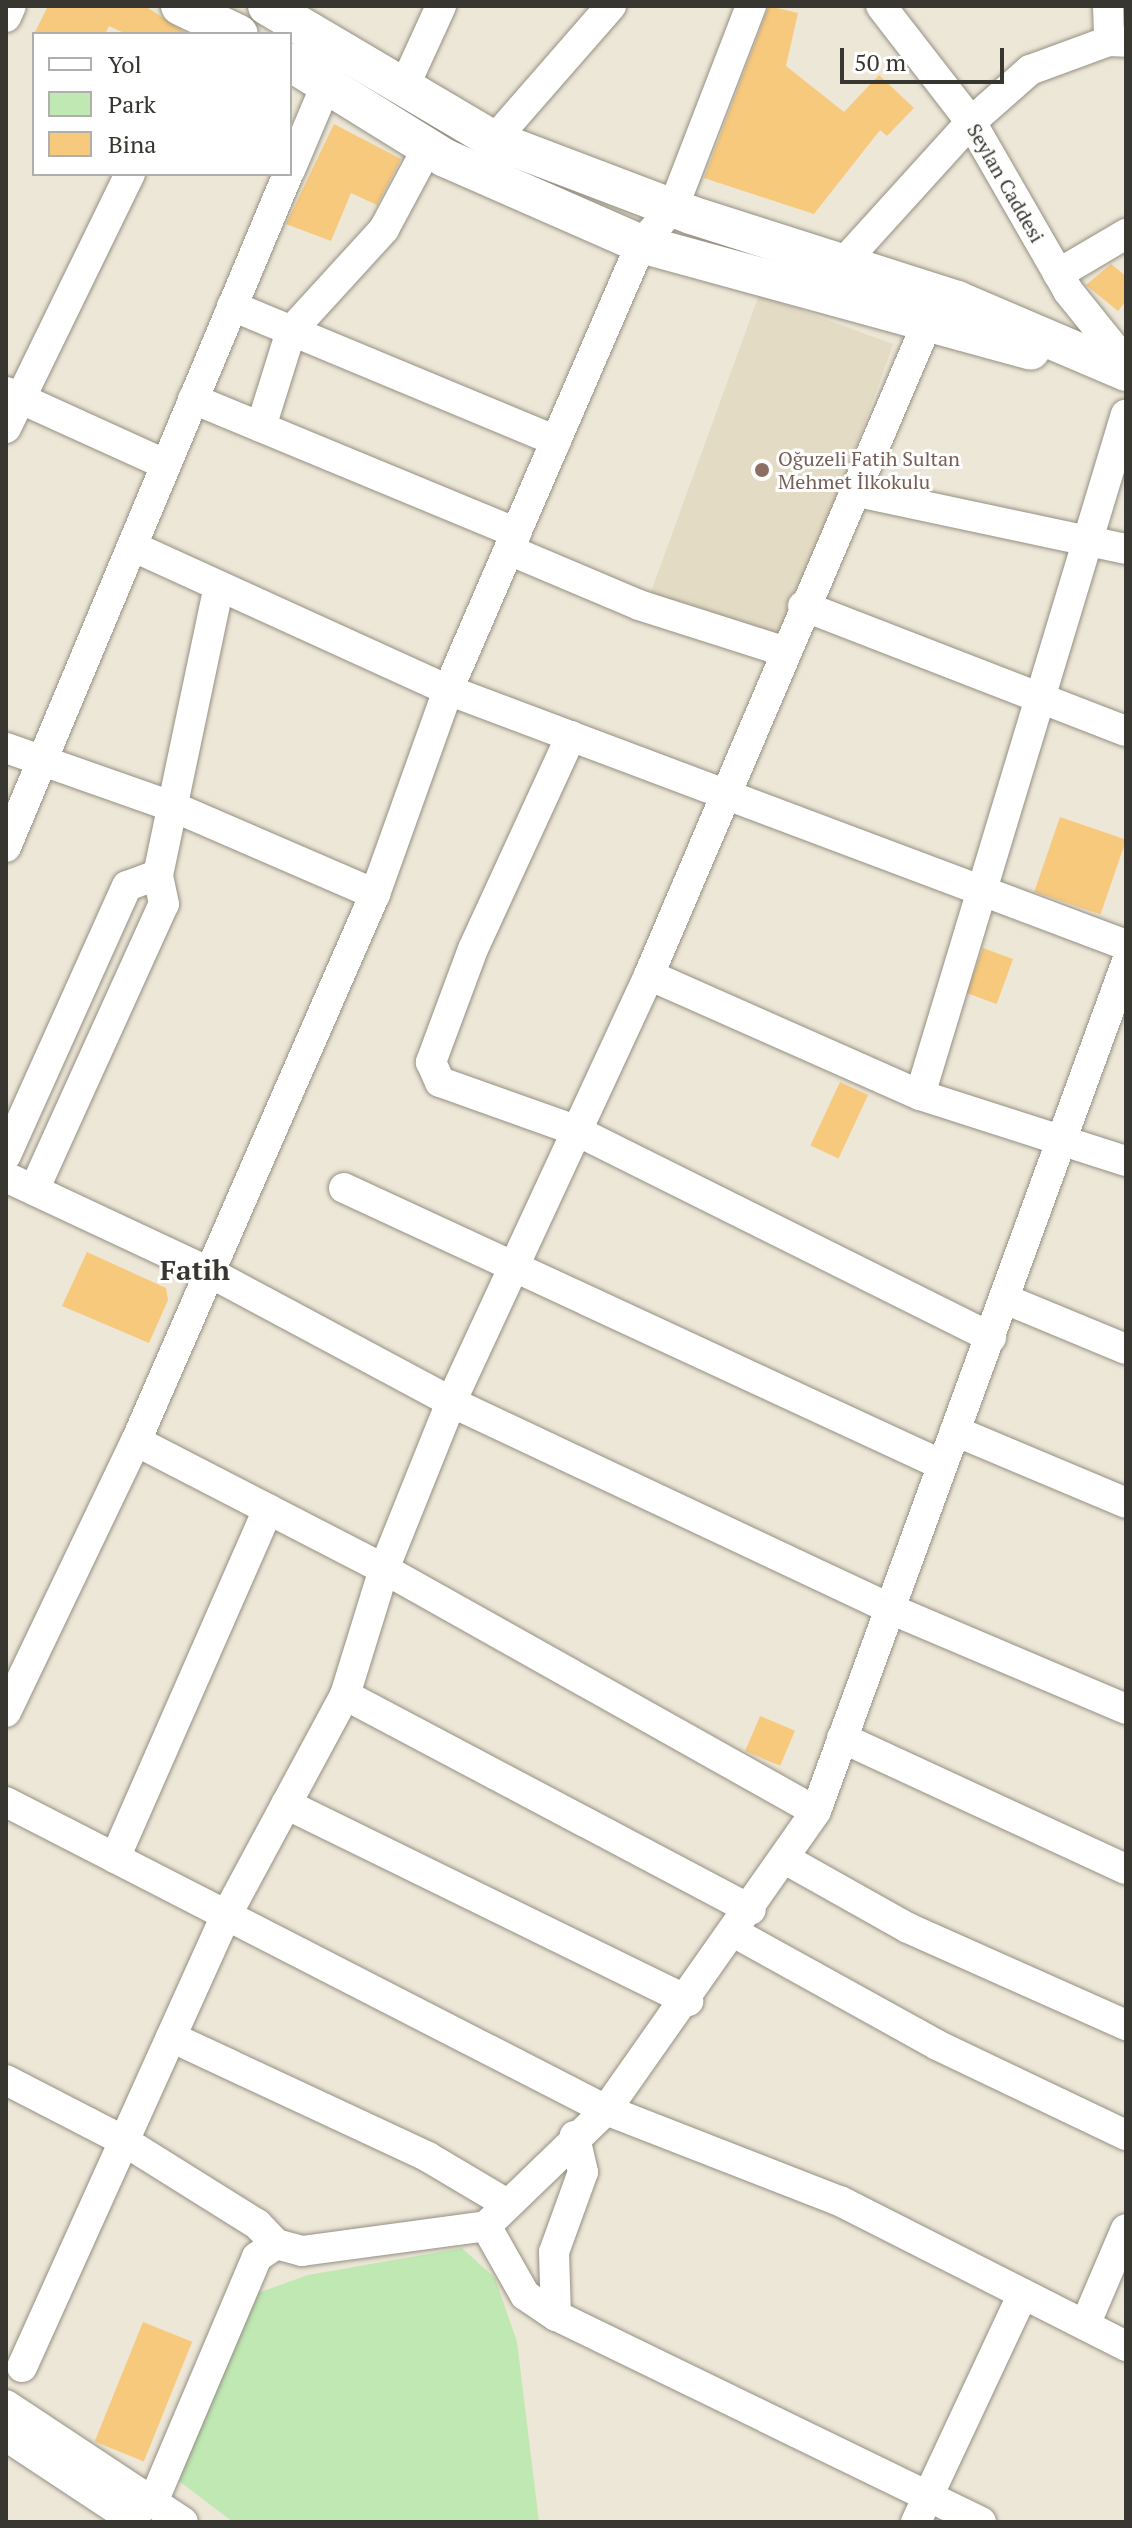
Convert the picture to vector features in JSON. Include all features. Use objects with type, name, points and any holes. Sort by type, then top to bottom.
[{"type":"main road","points":[[180,6],[221,30]]},
{"type":"main road","points":[[267,6],[494,140],[673,208],[957,300],[1126,373]]},
{"type":"main road","points":[[292,63],[428,147],[641,244],[926,326],[1126,373]]},
{"type":"street","points":[[6,17],[11,6]]},
{"type":"street","points":[[404,87],[441,6]]},
{"type":"street","points":[[494,140],[611,6]]},
{"type":"street","points":[[6,1712],[136,1441],[375,894],[448,690],[641,244],[673,208],[751,6]]},
{"type":"street","name":"Seylan Caddesi","points":[[881,6],[971,122],[1058,274],[1126,363]]},
{"type":"street","points":[[843,263],[971,122],[1030,70],[1117,41],[1108,6]]},
{"type":"street","points":[[292,165],[327,83]]},
{"type":"street","points":[[261,427],[291,331],[384,229],[428,147]]},
{"type":"street","points":[[6,428],[13,395],[129,176]]},
{"type":"street","points":[[6,847],[45,764],[165,464],[287,176]]},
{"type":"street","points":[[1058,274],[1126,234]]},
{"type":"street","points":[[232,306],[556,441]]},
{"type":"street","points":[[22,2367],[226,1916],[345,1695],[384,1569],[451,1402],[519,1264],[575,1130],[649,975],[723,789],[926,326]]},
{"type":"street","points":[[13,395],[165,464]]},
{"type":"street","points":[[193,399],[512,542],[639,605],[783,651]]},
{"type":"street","points":[[920,1095],[1126,414]]},
{"type":"street","points":[[853,491],[1126,549]]},
{"type":"street","points":[[132,546],[448,690],[723,789],[1126,945]]},
{"type":"street","points":[[34,1190],[164,904],[158,875],[176,808],[219,586]]},
{"type":"street","points":[[803,606],[1126,731]]},
{"type":"street","points":[[571,736],[473,949],[431,1062],[440,1082],[575,1130],[991,1337]]},
{"type":"street","points":[[6,748],[176,808],[375,894]]},
{"type":"street","points":[[6,1155],[127,886],[158,875]]},
{"type":"street","points":[[6,2080],[124,2141],[257,2224],[276,2244],[302,2251],[486,2226],[575,2136],[606,2110],[688,2001],[816,1811],[888,1608],[1066,1138],[1126,964]]},
{"type":"street","points":[[649,975],[920,1095],[1066,1138],[1126,1161]]},
{"type":"street","points":[[6,1177],[209,1272],[451,1402],[888,1608],[1126,1709]]},
{"type":"street","points":[[344,1188],[519,1264],[942,1465]]},
{"type":"street","points":[[1005,1299],[1126,1349]]},
{"type":"street","points":[[955,1431],[1126,1503]]},
{"type":"street","points":[[136,1441],[384,1569],[816,1811]]},
{"type":"street","points":[[115,1858],[268,1509]]},
{"type":"street","points":[[345,1695],[743,1922],[937,2045],[1126,2135]]},
{"type":"street","points":[[842,1738],[1126,1869]]},
{"type":"street","points":[[6,1802],[606,2110],[840,2201],[1126,2346]]},
{"type":"street","points":[[286,1804],[688,2001]]},
{"type":"street","points":[[785,1859],[908,1928],[1126,2025]]},
{"type":"street","points":[[171,2037],[428,2157],[507,2204]]},
{"type":"street","points":[[556,2316],[554,2252],[583,2172],[575,2136]]},
{"type":"street","points":[[486,2226],[525,2295],[556,2316],[923,2509],[981,2522]]},
{"type":"street","points":[[1085,2325],[1126,2229]]},
{"type":"street","points":[[144,2512],[228,2312],[257,2257],[276,2244]]},
{"type":"street","points":[[923,2509],[1023,2294]]},
{"type":"street","points":[[6,2405],[144,2512]]},
{"type":"street","points":[[6,2436],[144,2512],[183,2522]]},
{"type":"shaded area","name":"Oğuzeli Fatih Sultan Mehmet İlkokulu","points":[[759,295],[893,344],[782,650],[648,601]]},
{"type":"green space","points":[[462,2248],[495,2278],[517,2342],[539,2522],[233,2522],[175,2478],[255,2294],[308,2275]]},
{"type":"building","points":[[48,6],[145,6],[185,32],[122,32],[109,26],[106,32],[35,32]]},
{"type":"building","points":[[769,6],[798,13],[786,66],[844,112],[879,75],[914,108],[887,136],[880,130],[814,214],[704,178]]},
{"type":"building","points":[[334,124],[401,159],[377,205],[351,193],[331,241],[286,224]]},
{"type":"building","points":[[1111,264],[1126,276],[1126,301],[1118,311],[1086,285]]},
{"type":"building","points":[[1060,817],[1126,840],[1100,914],[1034,892]]},
{"type":"building","points":[[983,948],[1013,959],[997,1004],[967,993]]},
{"type":"building","points":[[840,1082],[868,1095],[839,1159],[810,1145]]},
{"type":"building","points":[[87,1252],[166,1288],[168,1300],[149,1343],[62,1306]]},
{"type":"building","points":[[760,1716],[795,1731],[780,1766],[745,1751]]},
{"type":"building","points":[[143,2322],[192,2342],[144,2461],[95,2442]]},
{"type":"place","name":"Oğuzeli Fatih Sultan Mehmet İlkokulu","points":[[762,470]]},
{"type":"district","name":"Fatih","points":[[195,1270]]}]
